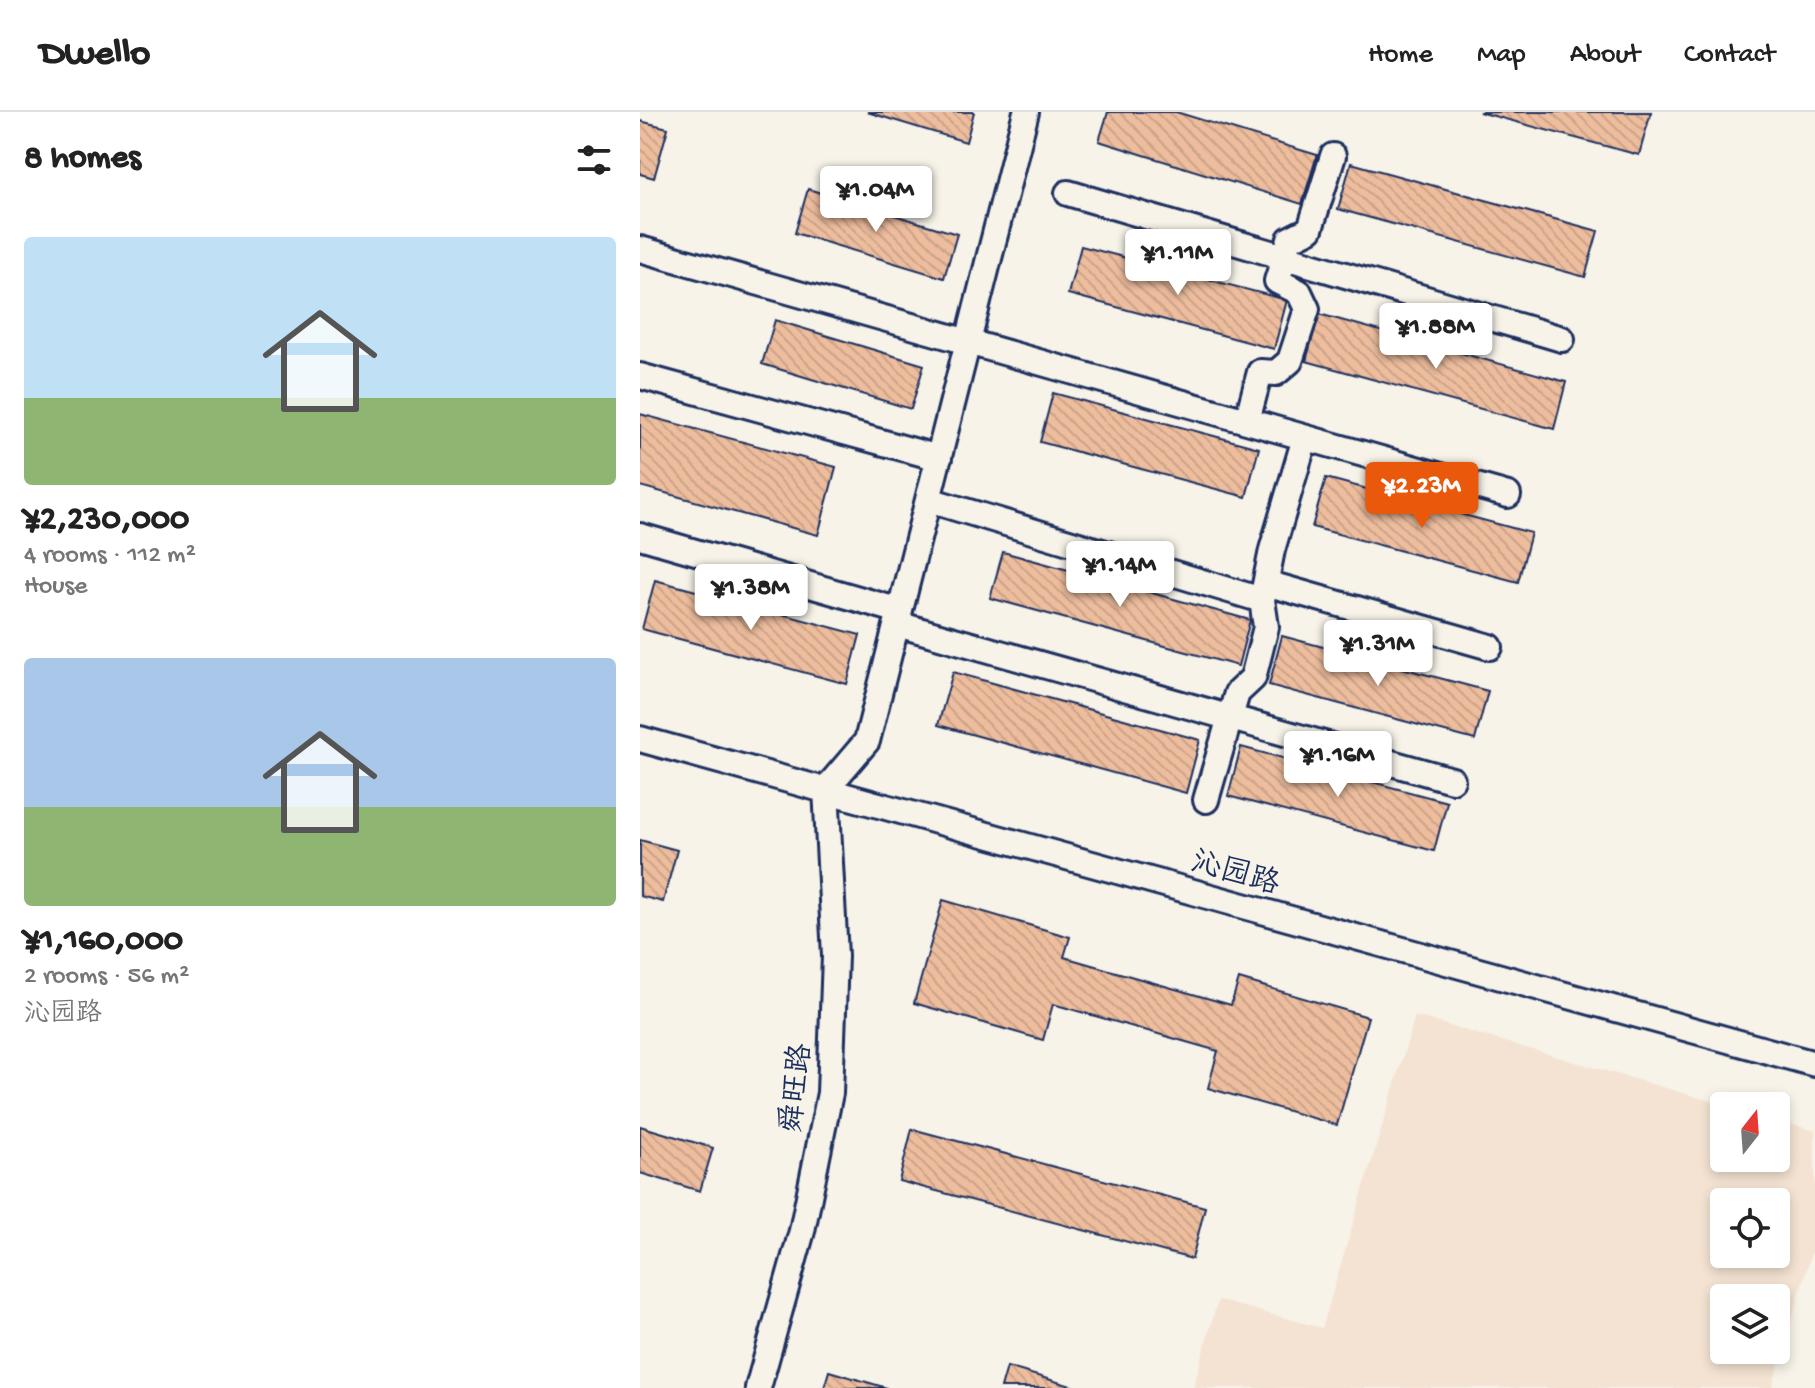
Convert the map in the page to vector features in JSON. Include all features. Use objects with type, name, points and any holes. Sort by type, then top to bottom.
[{"type":"street","points":[[826,789],[867,741],[1026,112]]},
{"type":"street","points":[[1247,421],[1260,372],[1276,373],[1290,361],[1307,309],[1299,292],[1277,281],[1290,239],[1310,229],[1333,156]]},
{"type":"street","points":[[1068,193],[1562,339]]},
{"type":"street","points":[[640,249],[1508,495]]},
{"type":"street","points":[[640,376],[939,458]]},
{"type":"street","points":[[1206,800],[1237,693],[1253,678],[1266,627],[1264,592],[1272,550],[1305,438]]},
{"type":"street","points":[[929,500],[1264,592],[1490,647]]},
{"type":"street","points":[[640,536],[1230,718],[1452,780]]},
{"type":"street","name":"沁园路","points":[[640,739],[1815,1064]]},
{"type":"street","name":"舜旺路","points":[[758,1388],[802,1231],[830,1093],[835,956],[826,789]]},
{"type":"shaded area","points":[[1415,1016],[1710,1101],[1710,1172],[1790,1172],[1790,1124],[1815,1131],[1815,1240],[1790,1326],[1790,1284],[1710,1284],[1710,1364],[1779,1364],[1772,1388],[1193,1388],[1218,1300],[1322,1328]]},
{"type":"building","points":[[867,112],[974,112],[966,142]]},
{"type":"building","points":[[1108,112],[1176,112],[1317,155],[1302,204],[1099,141]]},
{"type":"building","points":[[1479,112],[1651,112],[1639,155]]},
{"type":"building","points":[[640,121],[668,128],[654,178],[640,174]]},
{"type":"building","points":[[1351,163],[1598,231],[1585,277],[1338,209]]},
{"type":"building","points":[[808,189],[957,234],[944,278],[795,233]]},
{"type":"building","points":[[1081,246],[1287,300],[1274,349],[1068,294]]},
{"type":"building","points":[[1319,314],[1566,382],[1554,429],[1306,361]]},
{"type":"building","points":[[775,320],[924,365],[911,409],[762,364]]},
{"type":"building","points":[[1053,393],[1259,448],[1246,497],[1040,442]]},
{"type":"building","points":[[640,414],[836,467],[818,535],[640,486]]},
{"type":"building","points":[[1326,478],[1531,533],[1518,582],[1312,527]]},
{"type":"building","points":[[1003,552],[1250,620],[1238,666],[990,598]]},
{"type":"building","points":[[655,580],[860,635],[847,684],[642,629]]},
{"type":"building","points":[[1282,636],[1488,691],[1475,740],[1269,685]]},
{"type":"building","points":[[953,672],[1200,740],[1186,793],[938,725]]},
{"type":"building","points":[[1241,747],[1447,802],[1434,851],[1228,796]]},
{"type":"building","points":[[640,840],[677,850],[663,902],[640,896]]},
{"type":"building","points":[[943,900],[1070,937],[1064,957],[1231,1005],[1239,979],[1368,1017],[1337,1125],[1208,1088],[1218,1051],[1053,1004],[1043,1040],[914,1003]]},
{"type":"building","points":[[640,1126],[713,1148],[700,1191],[640,1173]]},
{"type":"building","points":[[912,1129],[1205,1207],[1192,1259],[899,1181]]},
{"type":"building","points":[[1007,1367],[1078,1388],[1001,1388]]},
{"type":"building","points":[[829,1371],[887,1388],[824,1388]]}]
